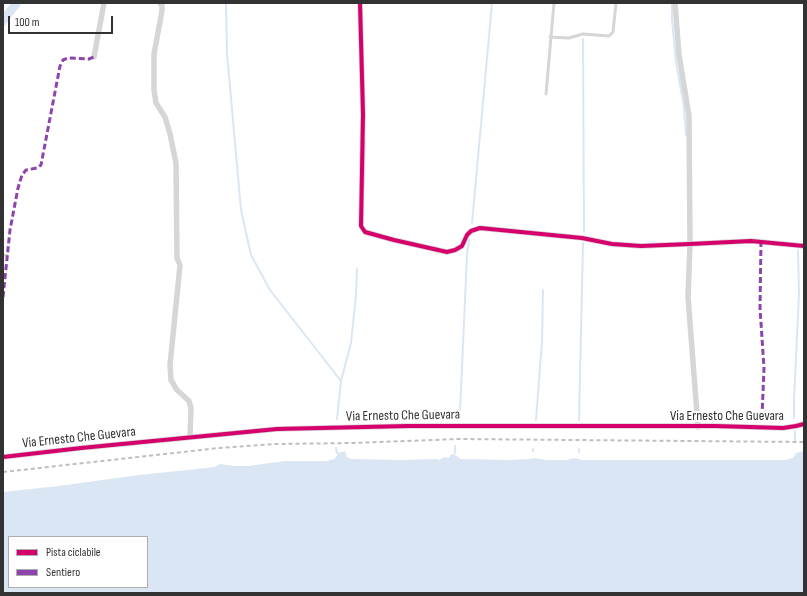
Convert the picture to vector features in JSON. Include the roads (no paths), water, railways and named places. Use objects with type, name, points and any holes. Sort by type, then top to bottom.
[{"type":"street","points":[[94,58],[104,3]]},
{"type":"street","points":[[160,3],[162,6],[162,11],[154,54],[154,90],[156,103],[165,117],[176,163],[177,258],[180,265],[170,365],[171,380],[177,390],[189,401],[191,408],[190,438]]},
{"type":"street","points":[[360,3],[363,114],[361,226],[365,232],[447,252],[462,246],[467,235],[480,228],[582,238],[612,244],[641,246],[751,241],[804,246]]},
{"type":"street","points":[[675,3],[678,55],[689,116],[690,244],[688,297],[698,427]]},
{"type":"street","name":"Via Ernesto Che Guevara","points":[[3,457],[277,429],[408,426],[715,426],[783,428],[804,424]]},
{"type":"lane","points":[[546,94],[554,3]]},
{"type":"lane","points":[[550,37],[569,38],[583,34],[609,36],[613,32],[616,3]]},
{"type":"water","points":[[11,3],[22,3],[3,28],[3,13]]},
{"type":"water","points":[[345,451],[347,457],[351,459],[439,460],[445,457],[449,458],[451,454],[454,454],[461,459],[509,460],[533,458],[567,460],[574,458],[582,460],[785,460],[793,458],[796,453],[804,451],[804,593],[3,593],[3,492],[215,467],[220,464],[248,466],[285,461],[327,461],[334,459],[338,453]]},
{"type":"waterway","points":[[226,3],[227,53],[241,210],[251,255],[270,290],[341,381]]},
{"type":"waterway","points":[[472,223],[492,3]]},
{"type":"waterway","points":[[672,3],[676,62],[684,107],[686,135]]},
{"type":"waterway","points":[[583,39],[584,232]]},
{"type":"waterway","points":[[364,186],[365,140]]},
{"type":"waterway","points":[[458,420],[460,411],[467,255],[469,240]]},
{"type":"waterway","points":[[579,420],[583,243]]},
{"type":"waterway","points":[[794,418],[799,294],[798,250]]},
{"type":"waterway","points":[[337,419],[341,381],[351,343],[357,269]]},
{"type":"waterway","points":[[536,420],[542,341],[543,290]]},
{"type":"waterway","points":[[795,431],[795,442]]},
{"type":"waterway","points":[[455,446],[455,453]]},
{"type":"waterway","points":[[336,448],[337,453]]},
{"type":"railway","points":[[3,472],[219,448],[276,444],[459,439],[804,442]]}]
